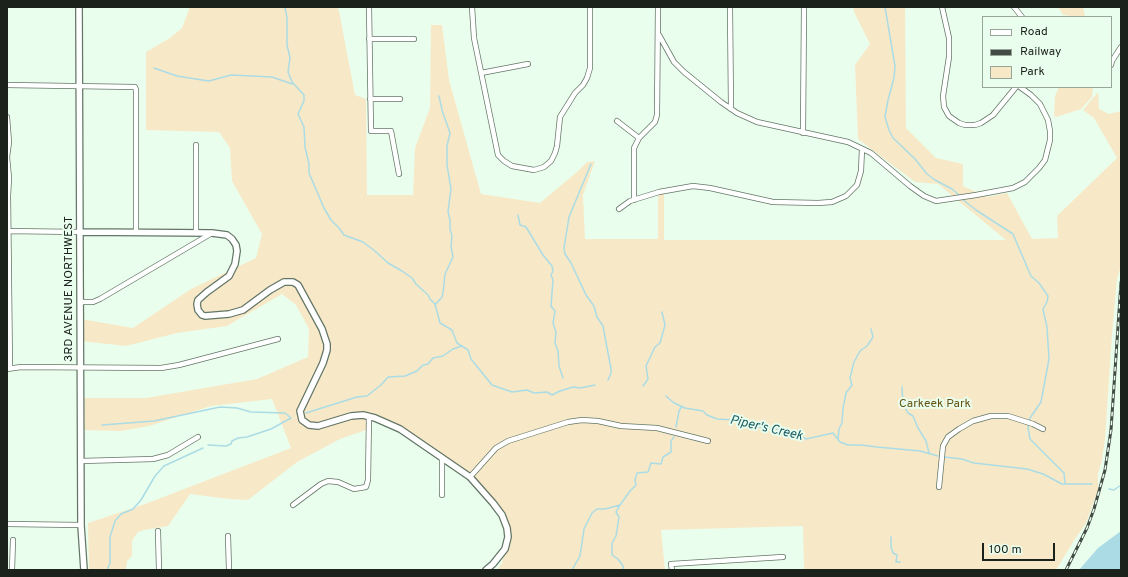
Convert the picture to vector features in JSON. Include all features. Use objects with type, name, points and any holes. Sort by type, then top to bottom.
[{"type":"street","name":"3RD AVENUE NORTHWEST","points":[[79,7],[81,525],[84,570]]},
{"type":"street","points":[[369,7],[371,131],[391,131],[399,174]]},
{"type":"street","points":[[472,7],[474,38],[498,155],[512,166],[534,170],[544,167],[551,161],[557,146],[560,117],[575,92],[583,85],[587,78],[590,68],[590,7]]},
{"type":"street","points":[[634,200],[633,152],[635,144],[638,138],[655,122],[657,115],[657,53],[659,35],[658,7]]},
{"type":"street","points":[[730,7],[730,109]]},
{"type":"street","points":[[803,133],[804,7]]},
{"type":"street","points":[[942,7],[948,32],[949,44],[943,102],[949,116],[965,125],[975,125],[987,120],[999,109],[1015,88]]},
{"type":"street","points":[[1014,7],[1021,16]]},
{"type":"street","points":[[659,35],[679,68],[730,109],[756,122],[843,141],[862,149],[877,158],[924,196],[936,201],[976,196],[1019,186],[1030,178],[1045,160],[1050,136],[1046,114],[1036,99],[1021,88]]},
{"type":"street","points":[[369,39],[414,39]]},
{"type":"street","points":[[1112,61],[1121,47]]},
{"type":"street","points":[[481,73],[528,64]]},
{"type":"street","points":[[7,85],[135,87],[136,232]]},
{"type":"street","points":[[370,99],[400,99]]},
{"type":"street","points":[[7,117],[9,142],[7,157],[9,178],[8,369],[21,367],[161,368],[179,365],[278,339]]},
{"type":"street","points":[[617,121],[638,138]]},
{"type":"street","points":[[196,145],[196,233]]},
{"type":"street","points":[[619,209],[634,200],[666,190],[693,186],[710,188],[773,202],[832,202],[846,196],[857,185],[861,171],[862,149]]},
{"type":"street","points":[[8,231],[224,234],[232,239],[236,245],[237,251],[235,264],[229,276],[198,300],[197,308],[199,313],[209,316],[236,312],[251,306],[270,290],[282,283],[295,283],[300,287],[322,329],[327,344],[327,350],[323,363],[302,406],[300,414],[302,420],[309,425],[318,426],[363,414],[382,420],[400,429],[470,477],[497,509],[505,521],[507,528],[508,537],[505,548],[493,564],[486,570]]},
{"type":"street","points":[[81,302],[93,302],[100,299],[212,233]]},
{"type":"street","points":[[293,506],[317,487],[328,481],[338,482],[354,489],[366,487],[368,480],[369,416]]},
{"type":"street","points":[[939,487],[943,446],[948,437],[973,421],[991,416],[1008,416],[1033,424],[1043,429]]},
{"type":"street","points":[[470,477],[496,448],[508,441],[568,422],[582,420],[598,421],[621,426],[662,429],[708,441]]},
{"type":"street","points":[[81,461],[153,460],[168,455],[198,437]]},
{"type":"street","points":[[442,458],[442,496]]},
{"type":"street","points":[[7,524],[81,525]]},
{"type":"street","points":[[158,530],[159,570]]},
{"type":"street","points":[[228,536],[229,570]]},
{"type":"street","points":[[12,570],[10,564],[13,540]]},
{"type":"street","points":[[672,570],[671,564],[783,557]]},
{"type":"green space","name":"Carkeek Park","points":[[190,7],[337,7],[355,95],[366,99],[367,195],[413,195],[415,148],[430,108],[431,25],[442,25],[449,80],[481,194],[540,203],[587,162],[595,161],[583,195],[585,239],[658,239],[658,195],[664,193],[664,240],[1006,240],[938,184],[915,182],[858,139],[855,65],[870,44],[853,7],[905,7],[906,128],[936,158],[963,164],[963,186],[987,197],[1007,193],[1032,239],[1058,238],[1057,216],[1117,158],[1094,118],[1083,110],[1098,92],[1099,109],[1109,114],[1121,111],[1121,266],[1117,279],[1105,439],[1098,474],[1098,490],[1086,523],[1056,570],[804,570],[803,526],[661,530],[665,570],[497,570],[502,563],[507,543],[505,521],[479,487],[400,429],[369,416],[369,429],[340,439],[297,462],[248,500],[190,494],[168,526],[138,532],[132,541],[132,556],[127,561],[126,570],[89,570],[88,523],[145,504],[291,448],[272,399],[211,406],[149,426],[121,431],[81,430],[81,398],[146,398],[257,379],[308,357],[309,329],[296,305],[282,294],[227,326],[177,333],[126,346],[81,341],[81,319],[133,328],[191,289],[256,258],[262,234],[232,181],[230,148],[219,132],[146,130],[146,52],[170,38],[182,28]]},
{"type":"green space","points":[[1058,7],[1083,7],[1085,16],[1070,16],[1063,15]]},
{"type":"green space","points":[[1059,88],[1093,88],[1092,97],[1081,109],[1056,117],[1054,116],[1055,96]]},
{"type":"water","points":[[1121,531],[1121,570],[1079,570],[1098,548]]},
{"type":"waterway","name":"Piper's Creek","points":[[285,7],[287,18],[287,45],[290,58],[288,72],[292,82],[304,95],[304,101],[298,114],[304,127],[309,173],[324,208],[331,220],[344,235],[363,242],[388,263],[412,278],[435,304],[440,323],[452,330],[457,343],[468,350],[471,359],[492,385],[512,392],[527,390],[534,393],[547,392],[552,395],[573,387],[580,388],[595,385]]},
{"type":"waterway","points":[[885,7],[895,66],[894,78],[885,117],[889,130],[893,138],[915,159],[927,174],[952,189],[960,196]]},
{"type":"waterway","points":[[154,68],[177,76],[209,81],[231,75],[272,77],[292,84]]},
{"type":"waterway","points":[[436,304],[442,297],[445,274],[453,257],[451,246],[452,236],[448,211],[451,189],[447,165],[447,146],[450,133],[439,96]]},
{"type":"waterway","points":[[591,164],[569,217],[564,248],[565,254],[571,263],[586,295],[594,306],[597,317],[603,326],[611,369],[608,380]]},
{"type":"waterway","points":[[962,199],[1013,234],[1031,276],[1039,283],[1048,296],[1047,302],[1043,309],[1047,327],[1049,359],[1041,402],[1030,418],[1028,428],[1030,439],[1064,473],[1065,484]]},
{"type":"waterway","points":[[518,215],[520,225],[526,227],[543,255],[552,266],[553,271],[551,275],[553,280],[551,306],[555,311],[553,323],[556,332],[555,343],[558,351],[559,366],[563,378]]},
{"type":"waterway","points":[[643,386],[648,379],[646,366],[655,347],[660,343],[665,325],[662,312]]},
{"type":"waterway","points":[[838,439],[846,393],[852,385],[850,378],[854,362],[860,351],[867,346],[873,337],[871,329]]},
{"type":"waterway","points":[[306,413],[357,397],[367,396],[381,385],[388,377],[405,376],[417,371],[423,365],[428,364],[433,358],[443,356],[453,349],[462,346]]},
{"type":"waterway","points":[[902,387],[903,404],[908,413],[913,416],[926,441],[929,453]]},
{"type":"waterway","name":"Piper's Creek","points":[[666,396],[674,403],[685,408],[703,411],[707,415],[717,419],[735,420],[743,425],[753,427],[767,427],[799,435],[806,439],[833,433],[840,442],[848,445],[920,451],[938,456]]},
{"type":"waterway","points":[[676,427],[679,411],[682,406]]},
{"type":"waterway","points":[[102,425],[154,421],[220,407],[237,408],[251,412],[285,413],[291,418],[271,429],[247,437],[238,438],[226,446],[208,445]]},
{"type":"waterway","points":[[572,570],[580,556],[584,529],[592,513],[597,509],[605,509],[620,505],[636,485],[635,480],[637,473],[648,472],[651,463],[661,464],[663,457],[671,452],[671,441],[674,437]]},
{"type":"waterway","points":[[107,570],[110,563],[110,537],[115,521],[121,514],[133,509],[141,500],[155,476],[164,466],[203,448]]},
{"type":"waterway","name":"Piper's Creek","points":[[945,457],[962,459],[974,463],[1027,469],[1043,474],[1062,484],[1092,484]]},
{"type":"waterway","name":"Piper's Creek","points":[[1109,489],[1114,490],[1121,485]]},
{"type":"waterway","points":[[620,505],[616,512],[619,517],[616,536],[612,543],[612,555],[618,559],[623,566],[623,570]]},
{"type":"waterway","points":[[891,537],[891,547],[893,553],[897,555],[896,562],[900,562]]},
{"type":"railway","points":[[1066,570],[1087,528],[1105,470],[1111,430],[1121,282]]}]
